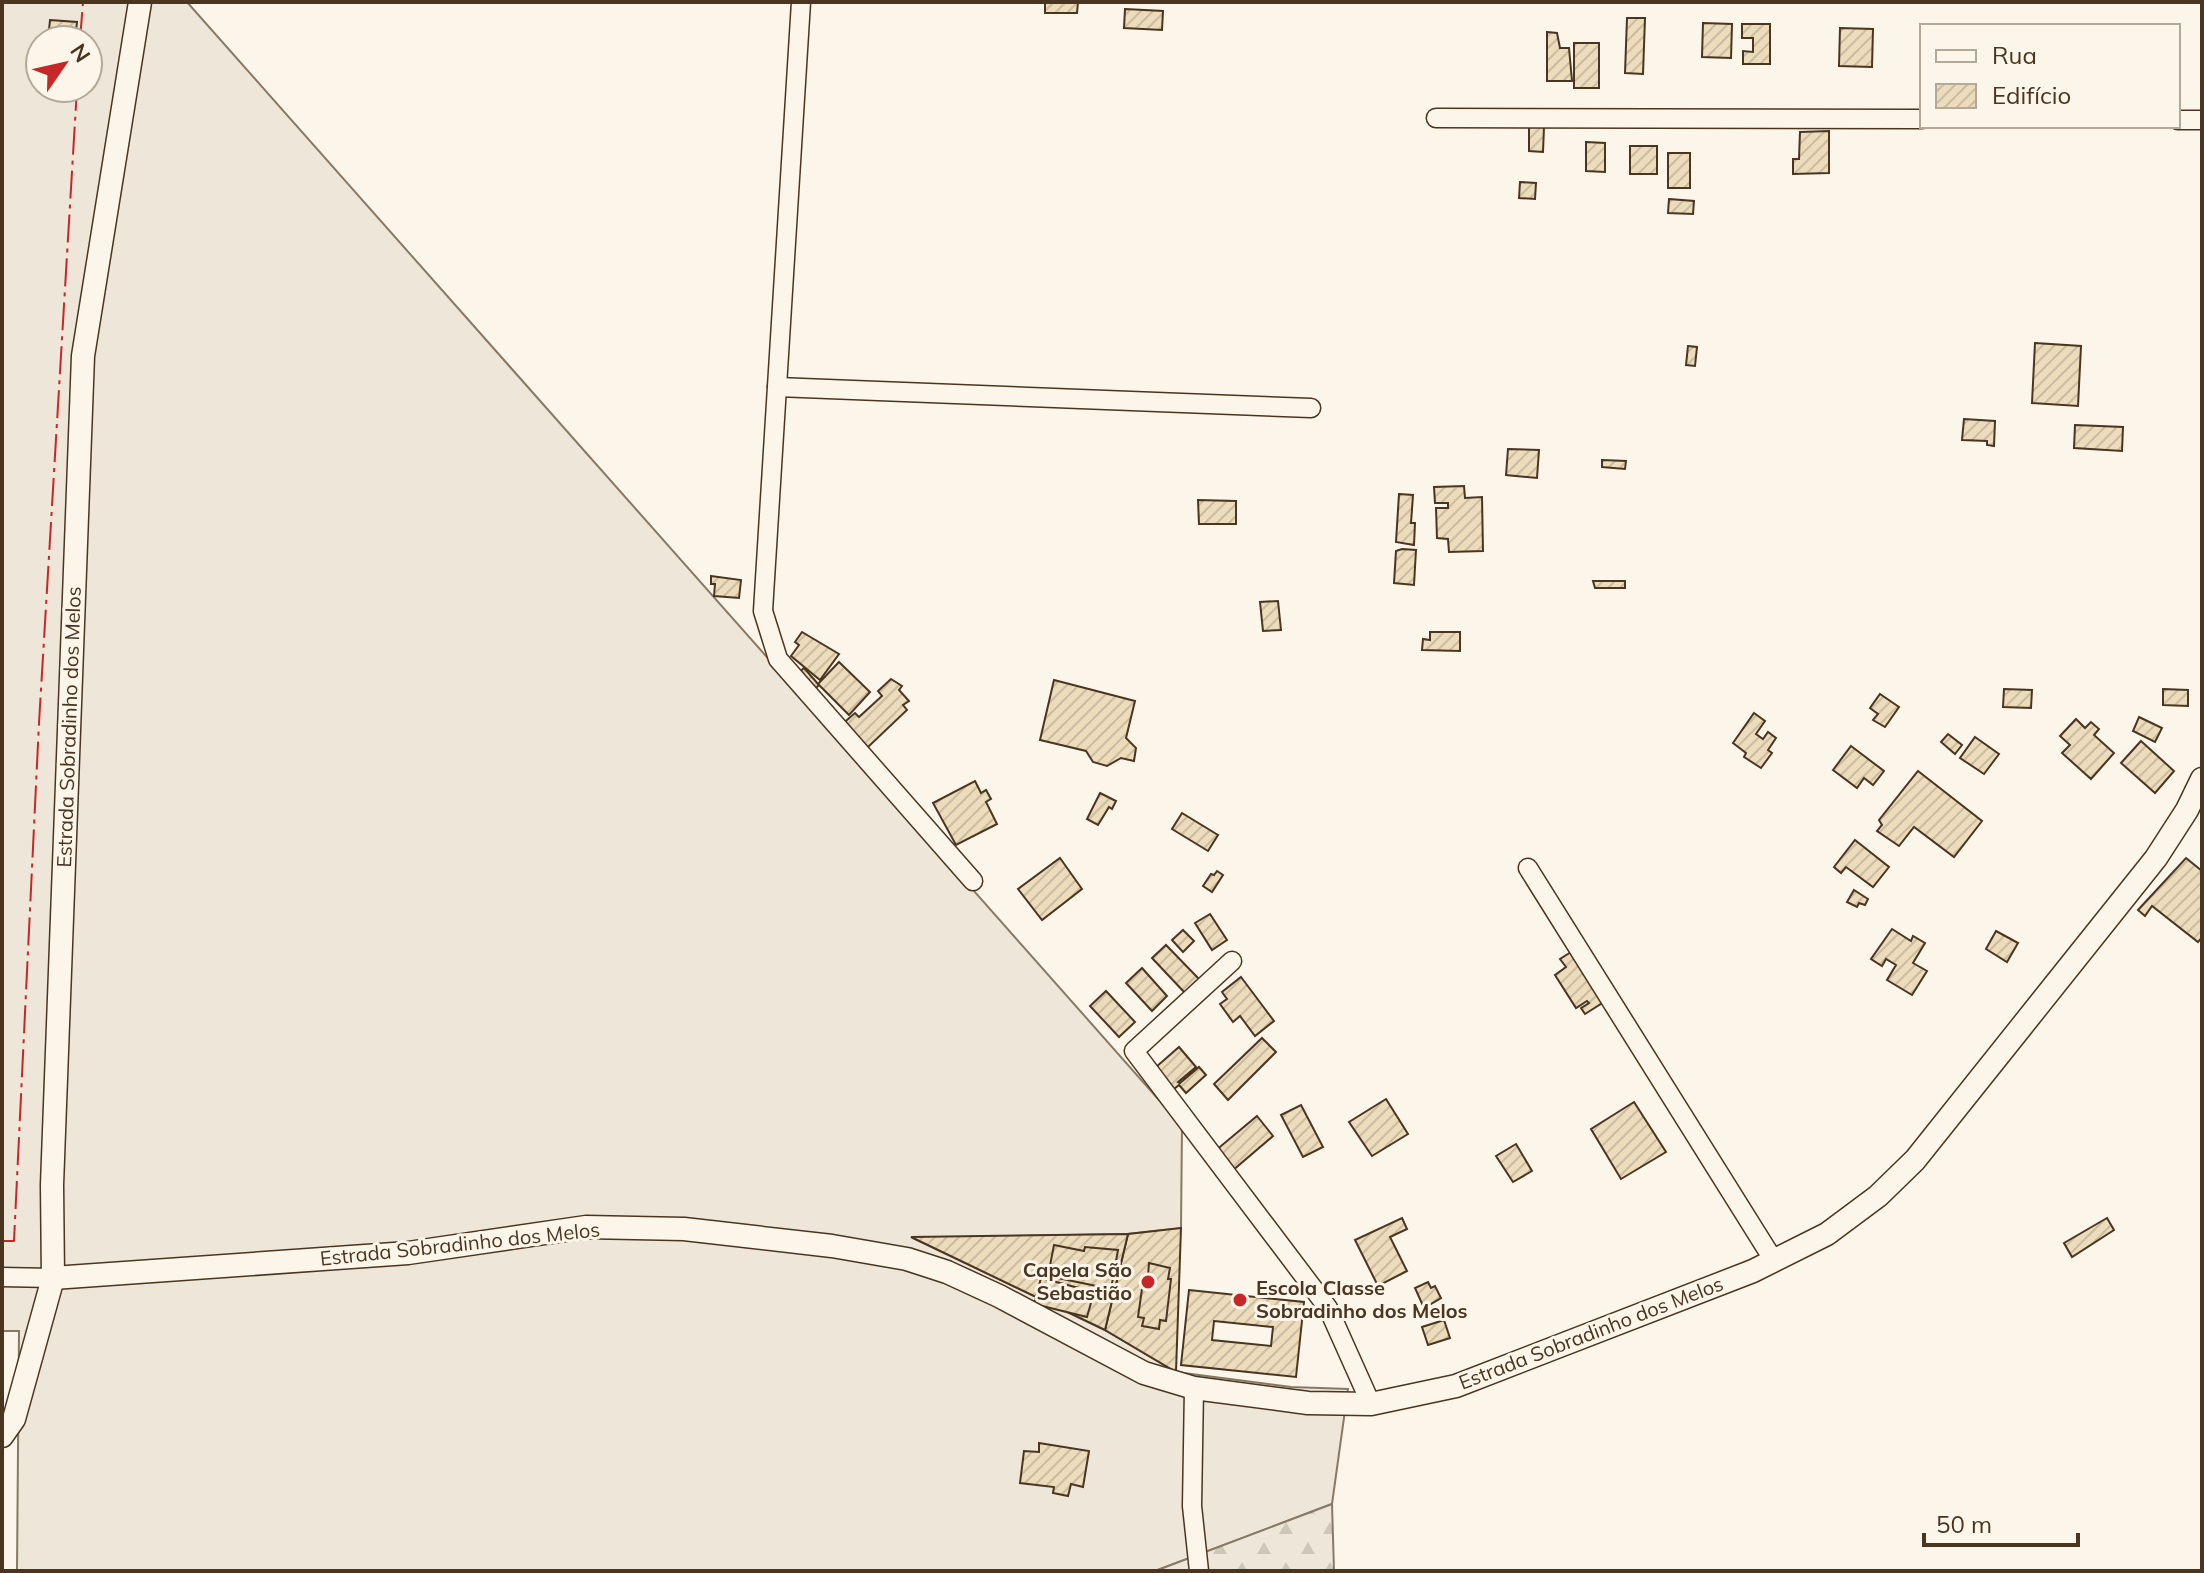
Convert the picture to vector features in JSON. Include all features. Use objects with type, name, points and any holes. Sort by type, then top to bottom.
[{"type":"street","name":"Estrada Sobradinho dos Melos","points":[[140,2],[83,356],[53,1153],[53,1278],[408,1253],[586,1227],[684,1229],[832,1246],[907,1259],[947,1272],[999,1296],[1144,1373],[1194,1388],[1308,1403],[1371,1404],[1456,1386],[1739,1277],[1827,1234],[1878,1196],[1915,1160],[2156,858],[2194,816],[2202,779]]},
{"type":"street","points":[[801,2],[763,611],[778,659],[973,881]]},
{"type":"street","points":[[1436,118],[1920,119]]},
{"type":"street","points":[[2180,120],[2202,120]]},
{"type":"street","points":[[777,387],[1311,408]]},
{"type":"street","points":[[1528,868],[1774,1261]]},
{"type":"street","points":[[1232,961],[1134,1051],[1328,1308],[1371,1404]]},
{"type":"street","points":[[2,1277],[53,1278],[14,1419],[2,1436]]},
{"type":"street","points":[[1194,1388],[1192,1506],[1199,1571]]},
{"type":"green space","points":[[2,2],[187,2],[1182,1126],[1181,1228],[1128,1234],[913,1238],[1105,1330],[1176,1372],[1291,1387],[1348,1389],[1332,1504],[1155,1571],[17,1571],[19,1331],[2,1331]]},
{"type":"green space","points":[[1332,1504],[1334,1571],[1155,1571]]},
{"type":"building","points":[[1045,2],[1078,2],[1077,13],[1045,13]]},
{"type":"building","points":[[1125,9],[1163,11],[1162,30],[1124,28]]},
{"type":"building","points":[[1627,18],[1645,18],[1643,74],[1625,73]]},
{"type":"building","points":[[50,20],[77,22],[77,24],[50,24]]},
{"type":"building","points":[[1703,23],[1732,24],[1731,58],[1702,57]]},
{"type":"building","points":[[1742,24],[1770,24],[1770,64],[1743,64],[1743,51],[1753,52],[1753,38],[1742,38]]},
{"type":"building","points":[[1840,28],[1873,29],[1872,67],[1839,66]]},
{"type":"building","points":[[1547,32],[1557,33],[1560,48],[1569,48],[1572,81],[1547,81]]},
{"type":"building","points":[[1574,43],[1599,43],[1599,88],[1574,88]]},
{"type":"building","points":[[1529,126],[1544,127],[1543,152],[1529,151]]},
{"type":"building","points":[[1829,131],[1829,173],[1793,174],[1793,159],[1799,159],[1800,132]]},
{"type":"building","points":[[1586,142],[1605,143],[1605,172],[1586,171]]},
{"type":"building","points":[[1630,146],[1657,146],[1657,174],[1630,174]]},
{"type":"building","points":[[1668,153],[1690,153],[1690,188],[1668,188]]},
{"type":"building","points":[[1520,182],[1536,183],[1535,199],[1519,198]]},
{"type":"building","points":[[1669,199],[1694,201],[1693,214],[1668,213]]},
{"type":"building","points":[[2035,343],[2081,346],[2078,406],[2032,403]]},
{"type":"building","points":[[1688,346],[1697,347],[1695,366],[1686,365]]},
{"type":"building","points":[[1964,419],[1995,421],[1994,446],[1987,445],[1987,441],[1962,440]]},
{"type":"building","points":[[2075,425],[2123,427],[2122,451],[2074,448]]},
{"type":"building","points":[[1508,449],[1539,450],[1537,478],[1506,475]]},
{"type":"building","points":[[1602,460],[1626,461],[1625,469],[1602,467]]},
{"type":"building","points":[[1464,486],[1465,498],[1482,497],[1483,551],[1449,552],[1448,539],[1437,538],[1436,508],[1448,508],[1448,503],[1435,503],[1434,487]]},
{"type":"building","points":[[1399,494],[1413,495],[1411,523],[1415,523],[1414,545],[1396,542]]},
{"type":"building","points":[[1198,500],[1236,501],[1236,524],[1199,524]]},
{"type":"building","points":[[1416,550],[1414,585],[1394,583],[1396,551]]},
{"type":"building","points":[[711,576],[741,580],[739,598],[714,596],[715,584],[711,584]]},
{"type":"building","points":[[1593,581],[1625,581],[1625,588],[1595,588]]},
{"type":"building","points":[[1278,601],[1281,630],[1263,631],[1260,602]]},
{"type":"building","points":[[802,632],[839,654],[820,680],[791,656],[799,645],[795,642]]},
{"type":"building","points":[[1430,632],[1460,632],[1460,651],[1422,650],[1423,639],[1430,640]]},
{"type":"building","points":[[839,662],[870,692],[849,715],[819,685],[811,693],[796,675],[804,668],[818,684]]},
{"type":"building","points":[[891,679],[902,686],[899,690],[909,701],[903,705],[907,710],[867,748],[840,726],[855,713],[859,717],[882,696],[878,691]]},
{"type":"building","points":[[1054,680],[1135,701],[1126,738],[1136,748],[1134,761],[1121,758],[1107,766],[1093,762],[1086,751],[1040,740]]},
{"type":"building","points":[[2004,689],[2032,690],[2031,708],[2003,707]]},
{"type":"building","points":[[2163,689],[2188,690],[2188,706],[2163,705]]},
{"type":"building","points":[[1880,694],[1899,707],[1885,727],[1873,720],[1878,714],[1870,708]]},
{"type":"building","points":[[1754,713],[1765,721],[1756,734],[1763,739],[1768,732],[1776,738],[1768,750],[1772,753],[1761,768],[1744,757],[1746,753],[1733,743]]},
{"type":"building","points":[[2139,717],[2162,728],[2155,742],[2133,731]]},
{"type":"building","points":[[2076,719],[2085,728],[2091,722],[2099,729],[2094,735],[2114,753],[2091,779],[2062,753],[2070,745],[2060,736]]},
{"type":"building","points":[[1948,734],[1962,745],[1955,754],[1941,742]]},
{"type":"building","points":[[1975,737],[1999,754],[1984,774],[1960,758]]},
{"type":"building","points":[[2141,741],[2174,771],[2155,793],[2121,763]]},
{"type":"building","points":[[1851,746],[1884,771],[1873,785],[1864,778],[1857,788],[1833,770]]},
{"type":"building","points":[[1918,771],[1982,821],[1954,857],[1914,827],[1899,846],[1877,831],[1882,825],[1879,820]]},
{"type":"building","points":[[975,781],[981,793],[986,790],[991,799],[986,802],[997,824],[956,845],[933,803]]},
{"type":"building","points":[[1100,793],[1116,801],[1098,825],[1087,819]]},
{"type":"building","points":[[1182,813],[1218,835],[1208,851],[1172,829]]},
{"type":"building","points":[[1855,840],[1889,867],[1873,887],[1846,867],[1841,873],[1834,867]]},
{"type":"building","points":[[1060,858],[1082,889],[1042,920],[1018,889]]},
{"type":"building","points":[[2186,858],[2202,871],[2202,937],[2198,942],[2152,906],[2145,916],[2138,910]]},
{"type":"building","points":[[1217,871],[1223,875],[1212,892],[1203,886]]},
{"type":"building","points":[[1854,890],[1868,899],[1865,905],[1859,903],[1857,907],[1847,902]]},
{"type":"building","points":[[1210,914],[1227,940],[1212,950],[1195,923]]},
{"type":"building","points":[[1892,929],[1911,941],[1913,936],[1925,943],[1913,963],[1927,971],[1912,995],[1887,980],[1896,965],[1886,959],[1882,966],[1871,959]]},
{"type":"building","points":[[1183,930],[1194,941],[1183,952],[1172,940]]},
{"type":"building","points":[[1996,931],[2018,943],[2007,962],[1986,949]]},
{"type":"building","points":[[1166,945],[1199,979],[1185,993],[1152,958]]},
{"type":"building","points":[[1571,952],[1604,1002],[1585,1014],[1581,1008],[1589,1003],[1587,1001],[1576,1008],[1555,975],[1566,967],[1560,959]]},
{"type":"building","points":[[1142,968],[1167,996],[1152,1011],[1126,983]]},
{"type":"building","points":[[1241,977],[1274,1021],[1255,1036],[1240,1016],[1233,1022],[1220,1004],[1227,999],[1222,992]]},
{"type":"building","points":[[1106,991],[1135,1022],[1119,1037],[1090,1006]]},
{"type":"building","points":[[1262,1038],[1276,1052],[1228,1100],[1214,1084]]},
{"type":"building","points":[[1179,1047],[1196,1067],[1178,1082],[1199,1067],[1206,1075],[1186,1093],[1179,1085],[1174,1089],[1156,1067]]},
{"type":"building","points":[[1386,1099],[1408,1134],[1372,1156],[1349,1122]]},
{"type":"building","points":[[1634,1102],[1666,1152],[1621,1179],[1591,1129]]},
{"type":"building","points":[[1301,1105],[1323,1147],[1303,1157],[1281,1115]]},
{"type":"building","points":[[1257,1116],[1273,1136],[1232,1171],[1215,1151]]},
{"type":"building","points":[[1516,1144],[1532,1171],[1513,1182],[1496,1156]]},
{"type":"building","points":[[1402,1218],[1407,1229],[1390,1237],[1407,1271],[1378,1286],[1355,1240]]},
{"type":"building","points":[[2107,1218],[2114,1230],[2072,1257],[2064,1243]]},
{"type":"building","name":"Capela São Sebastião","points":[[1181,1228],[1176,1372],[1105,1330],[1128,1234]]},
{"type":"building","points":[[1128,1234],[1105,1330],[911,1237]]},
{"type":"building","points":[[1054,1245],[1084,1251],[1085,1247],[1118,1250],[1111,1289],[1048,1276]]},
{"type":"building","points":[[1149,1263],[1170,1268],[1166,1321],[1160,1320],[1159,1329],[1142,1326],[1144,1318],[1138,1317],[1144,1275],[1148,1276]]},
{"type":"building","points":[[1041,1278],[1094,1292],[1087,1317],[1034,1304]]},
{"type":"building","points":[[1428,1282],[1431,1288],[1435,1286],[1441,1298],[1424,1308],[1415,1288]]},
{"type":"building","points":[[1189,1290],[1304,1302],[1296,1377],[1181,1365]],"holes":[[[1214,1321],[1273,1327],[1271,1346],[1212,1340]]]},
{"type":"building","points":[[1444,1320],[1450,1338],[1428,1345],[1422,1327]]},
{"type":"building","points":[[1039,1443],[1089,1451],[1083,1487],[1071,1484],[1068,1496],[1053,1493],[1054,1487],[1020,1483],[1024,1451],[1039,1452]]},
{"type":"power","points":[[81,24],[83,2]]},
{"type":"power","points":[[2,1241],[14,1241],[39,723],[76,104]]},
{"type":"place","name":"Capela São Sebastião","points":[[1148,1282]]},
{"type":"place","name":"Escola Classe Sobradinho dos Melos","points":[[1240,1300]]}]
